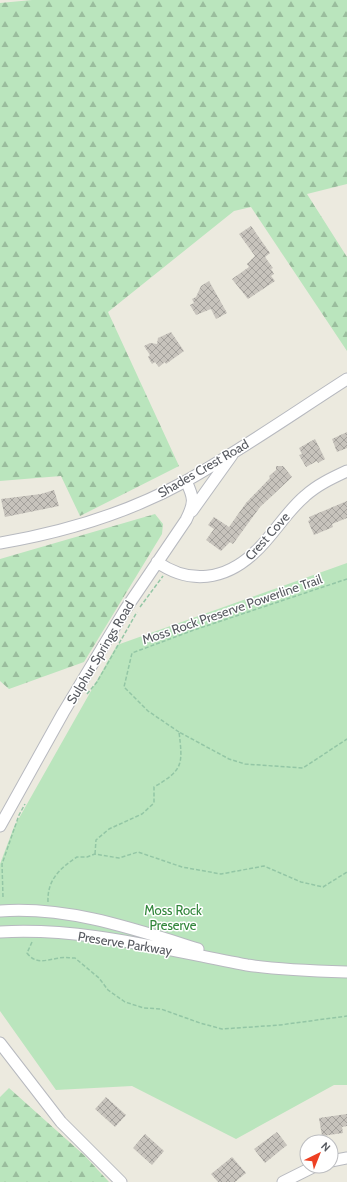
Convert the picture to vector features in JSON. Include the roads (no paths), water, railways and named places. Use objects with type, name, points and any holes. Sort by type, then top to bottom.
[{"type":"street","name":"Shades Crest Road","points":[[0,543],[32,537],[93,521],[136,505],[186,481],[347,379]]},
{"type":"street","points":[[186,520],[235,450]]},
{"type":"street","name":"Crest Cove","points":[[157,562],[168,569],[185,576],[196,577],[219,574],[235,567],[255,553],[283,518],[306,494],[317,486],[347,472]]},
{"type":"street","name":"Sulphur Springs Road","points":[[0,826],[71,700],[125,610],[186,520],[193,506],[192,494],[186,481]]},
{"type":"street","name":"Preserve Parkway","points":[[0,911],[24,909],[84,917],[138,931],[249,965]]},
{"type":"street","name":"Preserve Parkway","points":[[0,932],[40,931],[107,938],[249,965],[302,971],[347,972]]},
{"type":"street","points":[[0,1043],[61,1122],[121,1182]]},
{"type":"street","points":[[283,1182],[299,1174]]},
{"type":"park label","name":"Moss Rock Preserve","points":[[173,918]]}]
